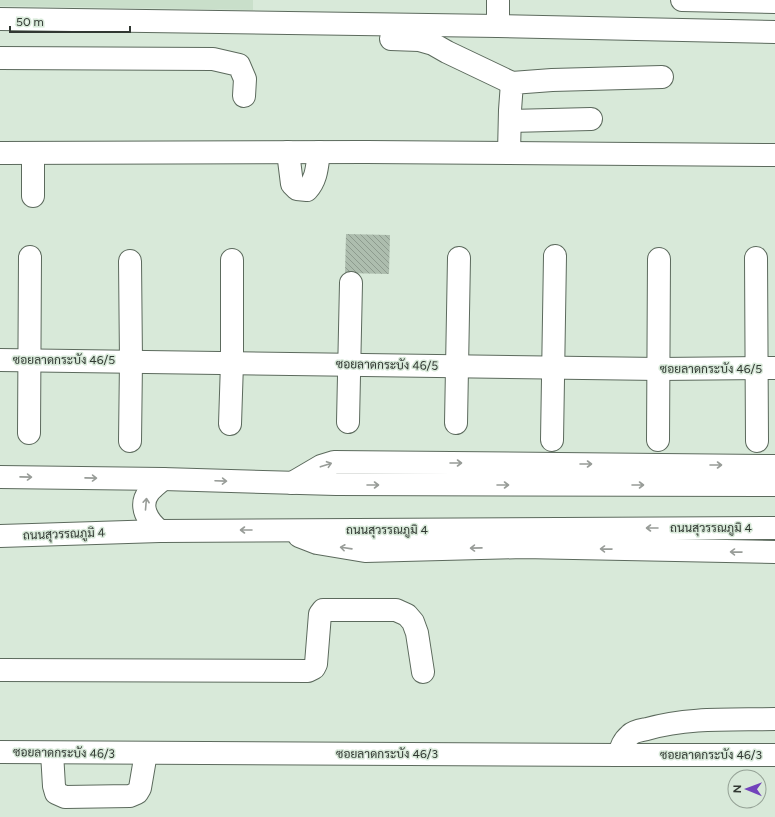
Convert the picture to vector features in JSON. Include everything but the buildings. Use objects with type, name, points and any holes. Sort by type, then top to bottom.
[{"type":"street","points":[[498,0],[498,26]]},
{"type":"street","points":[[682,0],[775,2]]},
{"type":"street","points":[[0,19],[498,26],[775,32]]},
{"type":"street","points":[[0,34],[419,40],[433,44],[512,83],[552,80],[662,77]]},
{"type":"street","points":[[0,58],[213,60],[239,65],[244,79],[244,96]]},
{"type":"street","points":[[509,153],[512,83]]},
{"type":"street","points":[[510,121],[591,119]]},
{"type":"street","points":[[288,152],[292,184],[297,189],[307,190],[316,176],[319,152]]},
{"type":"street","points":[[0,153],[319,152],[775,155]]},
{"type":"street","points":[[33,153],[33,196]]},
{"type":"street","points":[[552,440],[555,256]]},
{"type":"street","points":[[29,433],[30,257]]},
{"type":"street","points":[[456,423],[459,258]]},
{"type":"street","points":[[756,258],[766,368],[757,441]]},
{"type":"street","points":[[658,440],[659,259]]},
{"type":"street","points":[[230,424],[232,363],[232,260]]},
{"type":"street","points":[[130,261],[130,441]]},
{"type":"street","points":[[348,422],[351,283]]},
{"type":"street","name":"ซอยลาดกระบัง 46/5","points":[[0,360],[659,369],[766,368]]},
{"type":"street","points":[[292,483],[321,466],[334,462],[775,466]]},
{"type":"street","points":[[0,477],[163,479],[336,484],[775,485]]},
{"type":"street","points":[[160,531],[151,524],[146,515],[145,503],[148,493],[163,479]]},
{"type":"street","name":"ถนนสุวรรณภูมิ 4","points":[[0,536],[160,531],[775,528]]},
{"type":"street","points":[[286,530],[317,543],[365,550],[523,547],[775,552]]},
{"type":"street","points":[[0,670],[308,671],[314,668],[316,664],[320,614],[323,610],[396,610],[407,615],[417,633],[423,672]]},
{"type":"street","points":[[619,755],[622,742],[632,733],[654,727],[673,723],[695,721],[775,719]]},
{"type":"street","name":"ซอยลาดกระบัง 46/3","points":[[0,752],[775,755]]},
{"type":"street","points":[[52,753],[54,786],[56,793],[65,797],[130,796],[137,794],[140,788],[146,753]]},
{"type":"shaded area","points":[[0,0],[253,0],[253,10],[0,6]]}]
